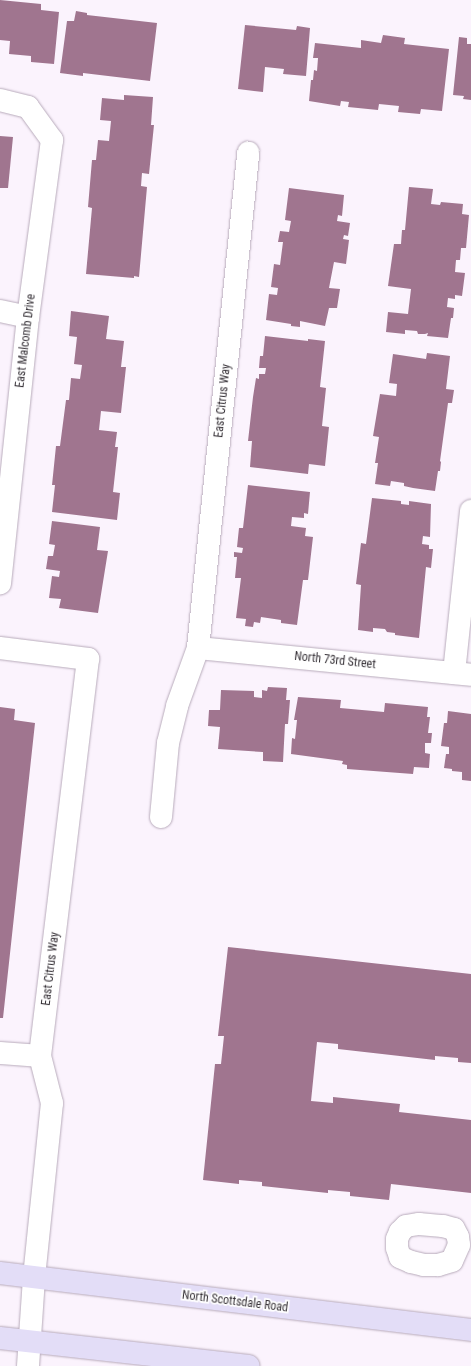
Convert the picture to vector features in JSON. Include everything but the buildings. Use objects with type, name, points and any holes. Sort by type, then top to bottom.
[{"type":"main road","name":"North Scottsdale Road","points":[[0,1273],[471,1330]]},
{"type":"main road","points":[[0,1338],[248,1366]]},
{"type":"street","name":"East Malcomb Drive","points":[[0,100],[28,106],[52,140],[28,318],[0,584]]},
{"type":"street","name":"East Citrus Way","points":[[161,817],[168,743],[177,706],[198,648],[248,153]]},
{"type":"street","points":[[0,311],[28,318]]},
{"type":"street","points":[[463,674],[471,511]]},
{"type":"street","name":"East Citrus Way","points":[[0,648],[88,659],[40,1056],[52,1103],[34,1278],[28,1366]]},
{"type":"street","name":"North 73rd Street","points":[[198,648],[463,674]]},
{"type":"street","points":[[0,1052],[40,1056]]}]
